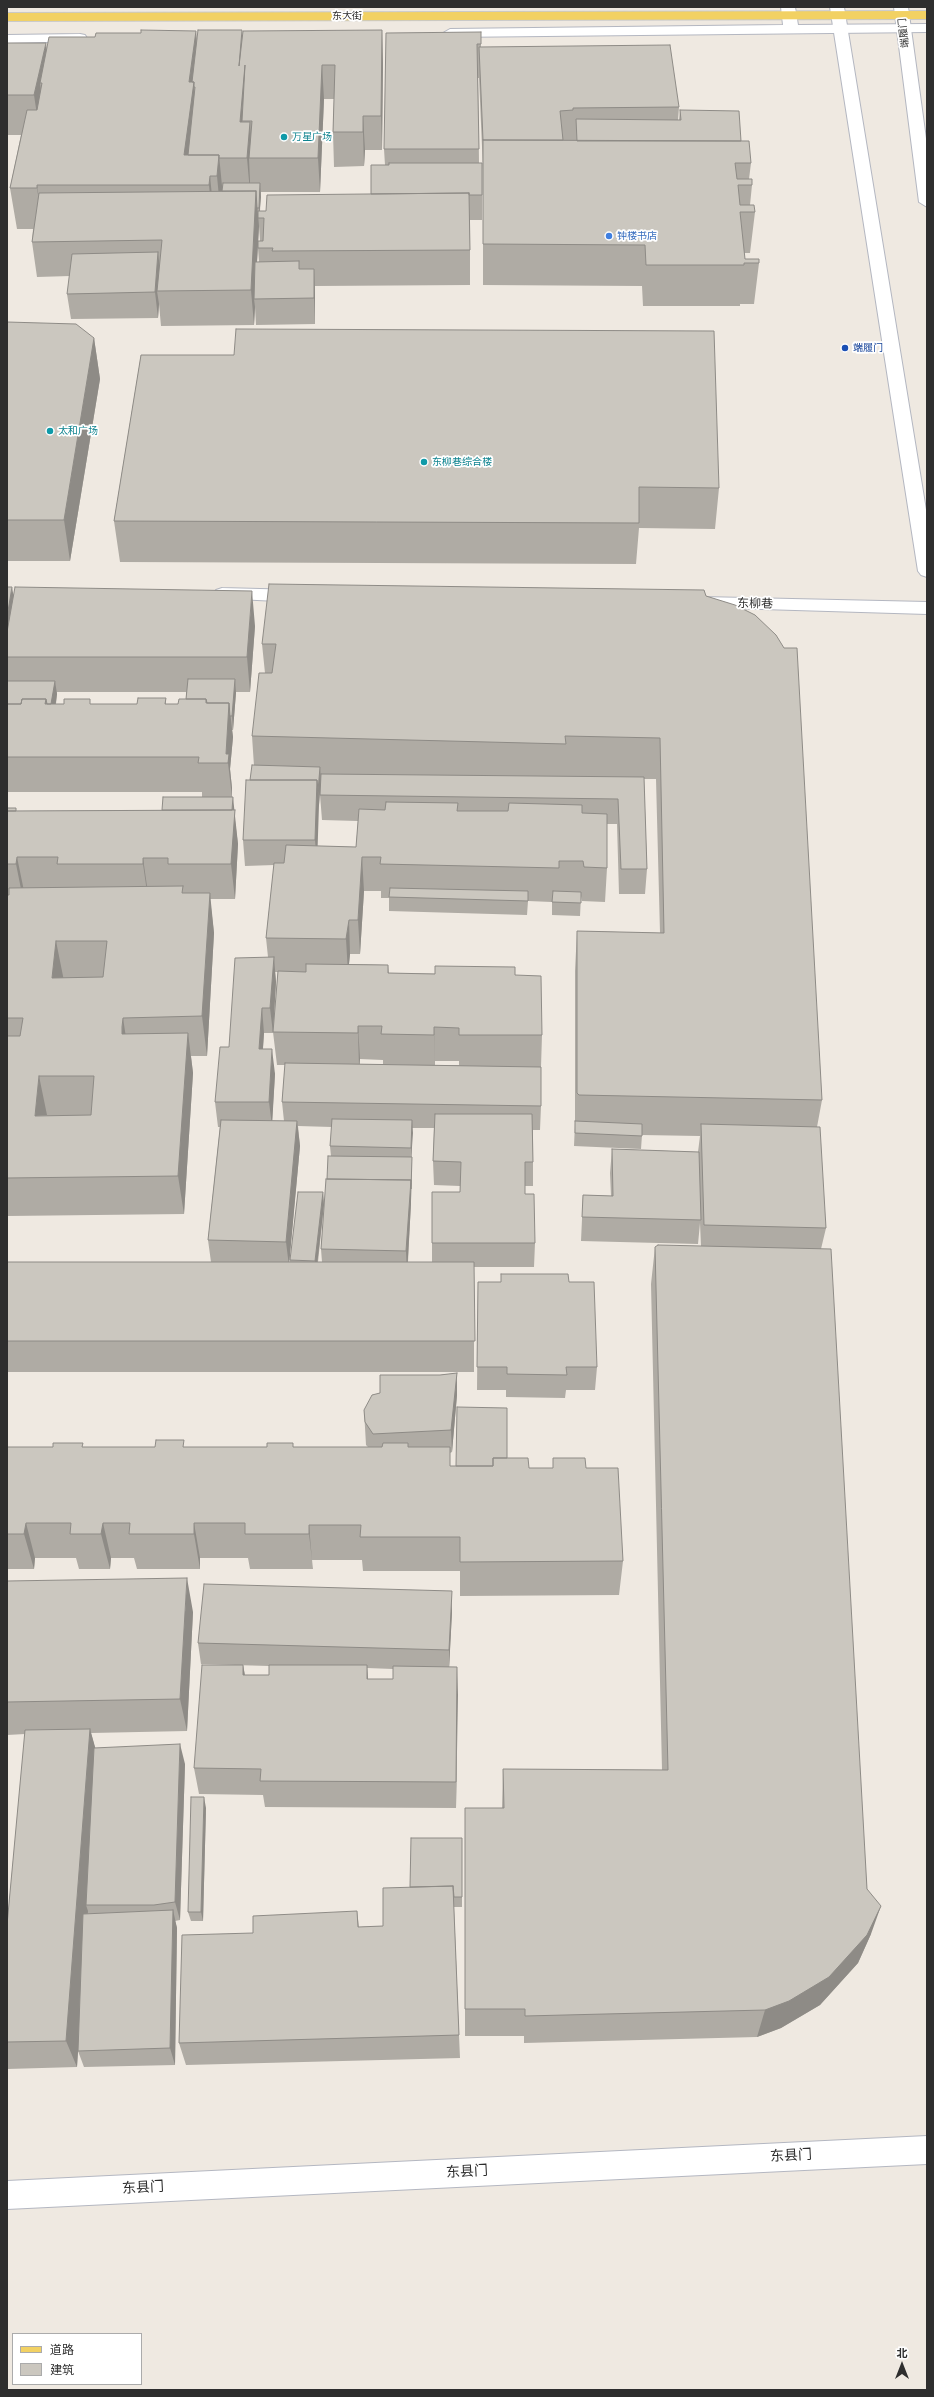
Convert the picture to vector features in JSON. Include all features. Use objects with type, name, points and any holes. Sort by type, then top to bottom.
[{"type":"main road","points":[[902,16],[927,14]]},
{"type":"main road","name":"东大街","points":[[7,17],[790,17]]},
{"type":"street","points":[[434,33],[790,17],[902,16],[927,28]]},
{"type":"street","name":"端履门","points":[[902,16],[927,202]]},
{"type":"street","points":[[839,17],[927,571]]},
{"type":"street","points":[[7,39],[94,38]]},
{"type":"street","points":[[208,594],[312,596]]},
{"type":"street","name":"东柳巷","points":[[688,603],[927,608]]},
{"type":"street","name":"东县门","points":[[7,2195],[927,2150]]},
{"type":"building","points":[[141,30],[196,31],[189,82],[194,82],[184,155],[219,155],[217,176],[210,176],[209,185],[37,185],[37,188],[10,188],[27,110],[37,110],[42,83],[40,83],[49,37],[95,37],[96,33],[141,33]]},
{"type":"building","points":[[198,30],[242,30],[239,66],[243,31],[382,30],[381,116],[363,116],[363,132],[333,132],[335,65],[322,65],[318,158],[249,158],[252,121],[242,121],[245,65],[240,122],[250,122],[247,158],[219,158],[219,155],[188,155],[195,87],[194,82],[192,82]]},
{"type":"building","points":[[481,32],[481,44],[477,44],[479,149],[384,149],[386,33]]},
{"type":"building","points":[[7,43],[46,43],[34,95],[7,95]]},
{"type":"building","points":[[670,45],[679,107],[573,108],[573,110],[560,111],[563,140],[483,140],[479,47]]},
{"type":"building","points":[[680,110],[739,111],[741,141],[577,141],[576,119],[681,120]]},
{"type":"building","name":"钟楼书店","points":[[483,140],[749,141],[751,163],[735,163],[737,179],[752,179],[752,185],[738,185],[740,205],[754,205],[755,212],[740,212],[745,259],[759,259],[759,263],[744,263],[744,265],[646,265],[645,245],[483,244]]},
{"type":"building","points":[[389,163],[482,163],[482,195],[469,195],[469,193],[371,194],[371,165],[389,165]]},
{"type":"building","points":[[223,183],[260,183],[259,208],[257,208],[256,191],[222,191]]},
{"type":"building","points":[[256,191],[251,290],[157,291],[162,240],[32,242],[39,193]]},
{"type":"building","points":[[469,193],[470,250],[272,251],[273,248],[258,248],[258,241],[263,241],[264,218],[258,218],[258,211],[266,211],[267,195]]},
{"type":"building","points":[[158,252],[155,292],[67,294],[72,254]]},
{"type":"building","points":[[299,261],[299,269],[314,269],[314,298],[254,299],[255,262]]},
{"type":"building","name":"太和广场","points":[[7,322],[76,324],[94,338],[64,520],[7,520]]},
{"type":"building","name":"东柳巷综合楼","points":[[236,329],[714,331],[719,488],[639,487],[639,523],[114,521],[141,355],[234,355]]},
{"type":"building","points":[[269,584],[704,590],[706,596],[735,605],[755,615],[776,635],[784,648],[797,648],[822,1100],[579,1095],[577,1093],[577,931],[664,933],[660,738],[565,736],[566,744],[252,736],[259,673],[272,673],[276,644],[262,644]]},
{"type":"building","points":[[7,587],[12,587],[7,617]]},
{"type":"building","points":[[15,587],[252,591],[247,657],[7,657],[7,632]]},
{"type":"building","points":[[188,679],[235,679],[232,716],[230,716],[229,703],[207,703],[206,699],[186,699]]},
{"type":"building","points":[[7,681],[55,681],[51,704],[47,704],[46,699],[22,699],[21,704],[7,704]]},
{"type":"building","points":[[138,698],[166,698],[165,704],[178,704],[179,699],[206,699],[206,703],[229,703],[226,754],[229,754],[228,763],[198,763],[199,757],[7,757],[7,704],[21,704],[22,699],[46,699],[45,704],[64,704],[64,699],[90,699],[90,704],[137,704]]},
{"type":"building","points":[[252,765],[320,767],[318,791],[317,780],[250,780]]},
{"type":"building","points":[[321,774],[644,777],[647,869],[621,869],[618,799],[320,795]]},
{"type":"building","points":[[246,780],[317,780],[315,840],[243,840]]},
{"type":"building","points":[[163,797],[233,797],[232,810],[162,810]]},
{"type":"building","points":[[386,802],[458,803],[457,811],[508,811],[509,803],[582,805],[582,813],[607,814],[607,868],[584,867],[583,861],[559,861],[559,868],[380,864],[381,857],[362,857],[358,920],[349,920],[346,939],[266,938],[274,863],[284,863],[286,845],[356,847],[359,809],[385,810]]},
{"type":"building","points":[[7,808],[16,808],[16,811],[7,811]]},
{"type":"building","points":[[235,810],[231,864],[168,864],[168,858],[143,858],[143,864],[57,864],[58,857],[17,857],[16,864],[7,864],[7,811]]},
{"type":"building","points":[[183,886],[182,893],[210,893],[202,1016],[123,1018],[122,1034],[188,1033],[178,1176],[7,1178],[7,1036],[20,1036],[23,1018],[7,1018],[7,895],[9,895],[9,888]],"holes":[[[56,941],[107,941],[103,977],[52,978]],[[39,1076],[94,1076],[91,1115],[35,1116]]]},
{"type":"building","points":[[390,888],[528,891],[528,901],[389,897]]},
{"type":"building","points":[[553,891],[581,892],[581,903],[552,902]]},
{"type":"building","points":[[274,957],[270,1008],[262,1008],[259,1049],[272,1049],[269,1102],[215,1102],[220,1047],[229,1047],[235,958]]},
{"type":"building","points":[[306,964],[388,965],[388,973],[435,974],[435,966],[515,967],[515,975],[541,976],[542,1035],[459,1035],[459,1028],[434,1027],[434,1035],[381,1034],[382,1026],[358,1026],[358,1033],[273,1032],[278,971],[306,972]]},
{"type":"building","points":[[285,1063],[541,1067],[541,1106],[282,1102]]},
{"type":"building","points":[[435,1114],[532,1114],[533,1162],[525,1162],[525,1194],[534,1194],[535,1243],[432,1243],[432,1192],[460,1192],[461,1162],[433,1161]]},
{"type":"building","points":[[332,1119],[412,1120],[411,1148],[330,1146]]},
{"type":"building","points":[[221,1120],[297,1121],[286,1242],[208,1240]]},
{"type":"building","points":[[575,1121],[642,1124],[642,1136],[575,1133]]},
{"type":"building","points":[[701,1124],[820,1127],[826,1228],[704,1225]]},
{"type":"building","points":[[612,1149],[699,1152],[701,1220],[582,1217],[583,1195],[613,1196]]},
{"type":"building","points":[[328,1156],[412,1157],[411,1189],[411,1180],[327,1179]]},
{"type":"building","points":[[326,1179],[411,1180],[406,1251],[321,1249]]},
{"type":"building","points":[[298,1192],[323,1192],[315,1261],[290,1260]]},
{"type":"building","points":[[658,1245],[831,1249],[867,1889],[881,1906],[867,1935],[829,1977],[789,2001],[765,2010],[525,2016],[525,2009],[465,2009],[465,1808],[504,1808],[503,1769],[668,1770],[655,1247]]},
{"type":"building","points":[[7,1262],[474,1262],[475,1341],[7,1341]]},
{"type":"building","points":[[501,1274],[568,1274],[569,1282],[594,1282],[597,1367],[566,1367],[567,1375],[507,1374],[507,1367],[477,1367],[478,1282],[501,1282]]},
{"type":"building","points":[[457,1373],[451,1430],[373,1434],[365,1422],[364,1410],[372,1395],[380,1393],[380,1375],[440,1375]]},
{"type":"building","points":[[457,1407],[507,1408],[507,1458],[493,1458],[493,1466],[456,1466]]},
{"type":"building","points":[[156,1440],[184,1440],[183,1447],[267,1447],[267,1443],[293,1443],[293,1447],[382,1447],[383,1443],[408,1443],[408,1447],[450,1447],[450,1466],[493,1466],[493,1458],[528,1458],[529,1468],[553,1468],[553,1458],[585,1458],[586,1468],[618,1468],[623,1561],[460,1562],[460,1537],[360,1537],[361,1525],[309,1525],[309,1534],[245,1534],[245,1523],[194,1523],[194,1534],[129,1534],[130,1523],[103,1523],[101,1534],[70,1534],[71,1523],[26,1523],[24,1534],[7,1534],[7,1447],[53,1447],[53,1443],[83,1443],[82,1447],[155,1447]]},
{"type":"building","points":[[187,1578],[180,1699],[7,1702],[7,1581]]},
{"type":"building","points":[[204,1584],[452,1591],[449,1650],[198,1643]]},
{"type":"building","points":[[202,1665],[243,1665],[243,1675],[269,1675],[269,1665],[367,1665],[367,1679],[393,1679],[393,1666],[457,1667],[456,1782],[260,1781],[261,1769],[194,1768]]},
{"type":"building","points":[[90,1729],[66,2041],[7,2042],[7,1925],[25,1730]]},
{"type":"building","points":[[180,1744],[175,1902],[154,1905],[86,1905],[94,1748]]},
{"type":"building","points":[[191,1797],[204,1797],[201,1912],[188,1912]]},
{"type":"building","points":[[411,1838],[462,1838],[462,1897],[454,1897],[453,1886],[410,1887]]},
{"type":"building","points":[[453,1886],[459,2035],[179,2043],[182,1935],[253,1933],[253,1916],[357,1911],[358,1927],[383,1926],[383,1888]]},
{"type":"building","points":[[173,1910],[170,2048],[78,2051],[83,1914]]},
{"type":"place","name":"万星广场","points":[[284,137]]},
{"type":"place","name":"钟楼书店","points":[[609,236]]},
{"type":"place","name":"端履门","points":[[845,348]]},
{"type":"place","name":"太和广场","points":[[50,431]]},
{"type":"place","name":"东柳巷综合楼","points":[[424,462]]}]
